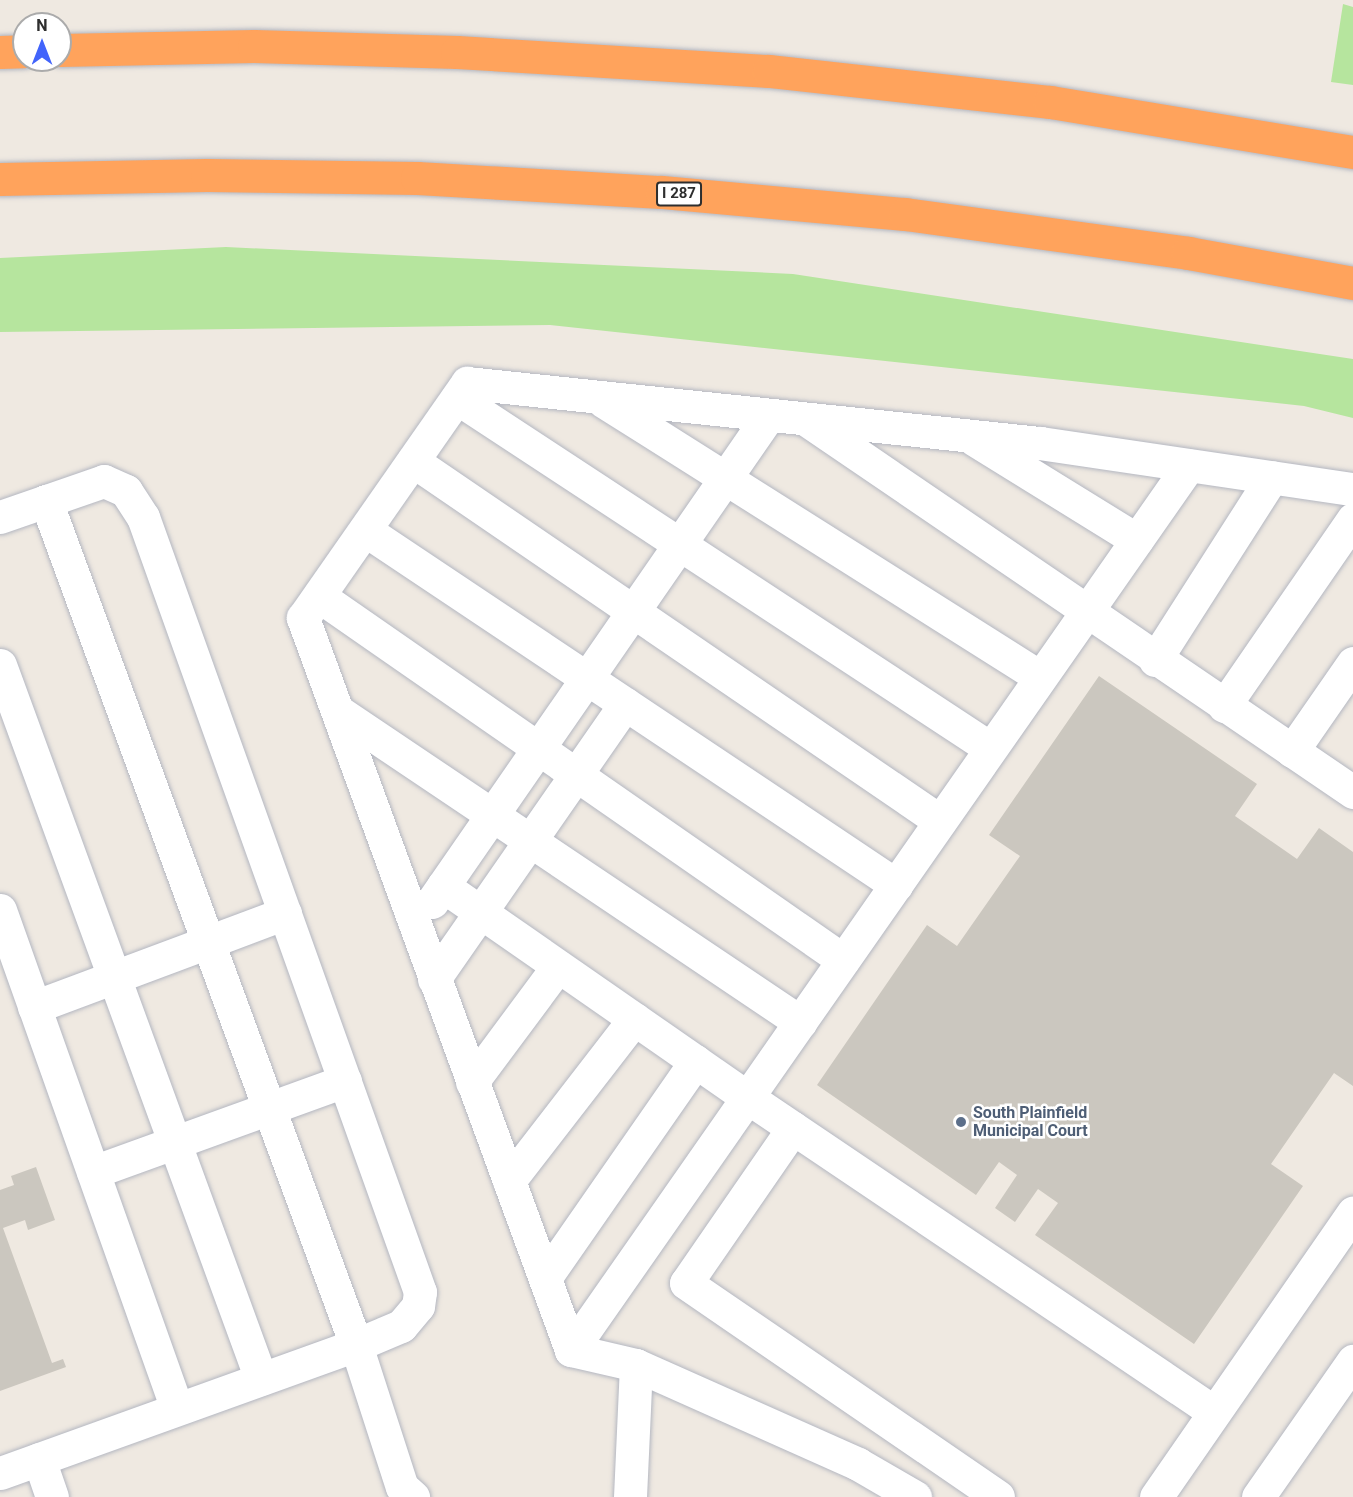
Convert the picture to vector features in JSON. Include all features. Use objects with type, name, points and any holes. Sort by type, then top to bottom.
[{"type":"highway","points":[[72,50],[266,46],[457,52],[769,71],[1050,102],[1353,152]]},
{"type":"highway","name":"I 287","points":[[0,179],[207,175],[417,178],[662,192],[905,214],[1188,253],[1353,283]]},
{"type":"lane","points":[[571,1350],[303,618],[467,383],[968,435],[1353,489]]},
{"type":"lane","points":[[596,397],[1040,677]]},
{"type":"lane","points":[[457,398],[990,748]]},
{"type":"lane","points":[[415,926],[495,814],[769,415]]},
{"type":"lane","points":[[805,419],[1292,752],[1348,779]]},
{"type":"lane","points":[[968,435],[1137,540]]},
{"type":"lane","points":[[413,461],[940,821]]},
{"type":"lane","points":[[571,1350],[1189,465]]},
{"type":"lane","points":[[1155,660],[1272,477]]},
{"type":"lane","points":[[0,517],[104,481],[126,491],[143,517],[420,1292],[418,1306],[400,1326],[356,1345],[0,1473]]},
{"type":"lane","points":[[46,501],[356,1345],[402,1487],[413,1497]]},
{"type":"lane","points":[[1224,706],[1353,519]]},
{"type":"lane","points":[[365,530],[896,885]]},
{"type":"lane","points":[[319,596],[843,960]]},
{"type":"lane","points":[[1292,752],[1353,663]]},
{"type":"lane","points":[[0,665],[261,1379]]},
{"type":"lane","points":[[434,979],[625,704]]},
{"type":"lane","points":[[339,712],[495,814],[800,1022]]},
{"type":"lane","points":[[443,886],[747,1097],[1214,1412]]},
{"type":"lane","points":[[0,910],[177,1409]]},
{"type":"lane","points":[[34,1007],[285,913]]},
{"type":"lane","points":[[472,1082],[558,966]]},
{"type":"lane","points":[[509,1181],[634,1018]]},
{"type":"lane","points":[[544,1278],[696,1061]]},
{"type":"lane","points":[[93,1172],[176,1145],[345,1081]]},
{"type":"lane","points":[[793,1128],[686,1283],[998,1497]]},
{"type":"lane","points":[[1155,1497],[1353,1213]]},
{"type":"lane","points":[[571,1350],[636,1365],[858,1464],[915,1497]]},
{"type":"lane","points":[[1258,1497],[1353,1360]]},
{"type":"lane","points":[[630,1497],[636,1365]]},
{"type":"lane","points":[[39,1459],[52,1497]]},
{"type":"green space","points":[[1343,4],[1353,7],[1353,85],[1331,82]]},
{"type":"green space","points":[[226,247],[793,274],[1353,359],[1353,418],[1304,406],[550,325],[0,332],[0,258]]},
{"type":"building","points":[[1099,676],[1257,784],[1235,816],[1297,859],[1319,828],[1353,852],[1353,1086],[1334,1073],[1271,1164],[1303,1186],[1194,1344],[1035,1235],[1058,1203],[1038,1189],[1015,1222],[995,1208],[1017,1175],[999,1162],[976,1195],[817,1085],[927,925],[957,946],[1020,856],[989,835]]},
{"type":"building","points":[[36,1167],[55,1220],[28,1230],[25,1220],[3,1228],[52,1363],[63,1359],[66,1367],[0,1391],[0,1190],[14,1185],[11,1176]]},
{"type":"place","name":"South Plainfield Municipal Court","points":[[961,1122]]}]
